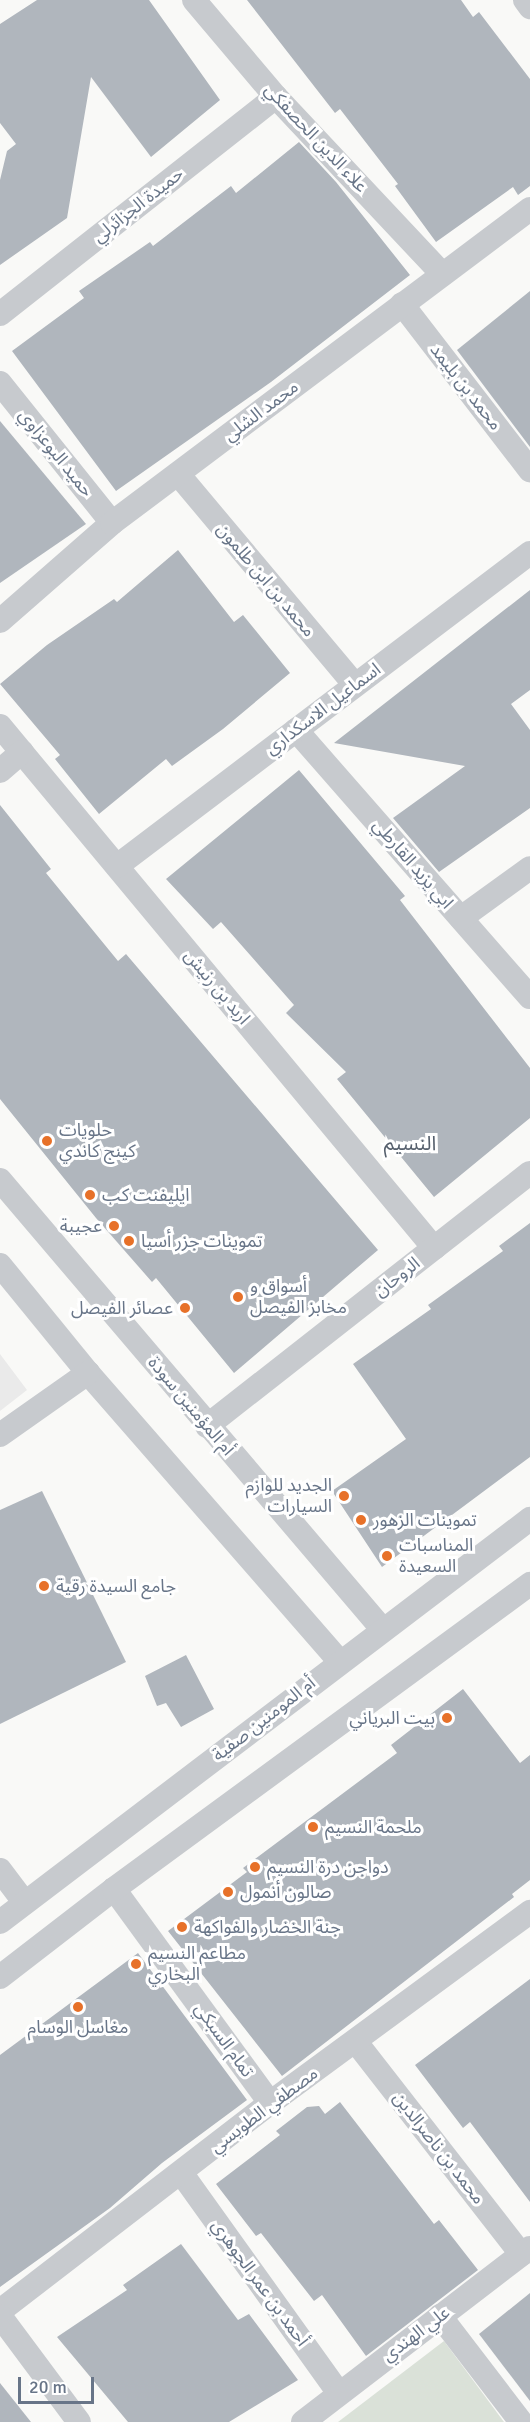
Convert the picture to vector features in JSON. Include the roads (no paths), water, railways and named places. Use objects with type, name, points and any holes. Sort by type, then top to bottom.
[{"type":"street","name":"علاء الدين الحصفكي","points":[[194,0],[276,97],[442,274]]},
{"type":"street","points":[[525,0],[530,8]]},
{"type":"street","name":"حميدة الجزائرلي","points":[[0,314],[276,97]]},
{"type":"street","name":"محمد الشلي","points":[[0,621],[112,523],[530,209]]},
{"type":"street","name":"محمد بن بليمد","points":[[402,304],[530,470]]},
{"type":"street","name":"حميد البوعزاوي","points":[[0,383],[112,523]]},
{"type":"street","name":"محمد بن ابن طلمون","points":[[178,474],[355,686]]},
{"type":"street","name":"اسماعيل الاسكداري","points":[[117,866],[530,553]]},
{"type":"street","name":"اربد بن رنيش","points":[[0,726],[434,1248]]},
{"type":"street","name":"ابي يزيد القارطي","points":[[296,730],[530,997]]},
{"type":"street","points":[[0,771],[22,752]]},
{"type":"street","points":[[461,918],[530,868]]},
{"type":"street","name":"الروحان","points":[[207,1426],[530,1173]]},
{"type":"street","name":"أم المؤمنين سودة","points":[[0,1180],[207,1426],[383,1630]]},
{"type":"street","points":[[0,1265],[88,1373],[339,1661]]},
{"type":"street","points":[[0,1435],[88,1373]]},
{"type":"street","name":"أم المومنين صفية","points":[[0,1922],[339,1661],[530,1519]]},
{"type":"street","points":[[0,1977],[114,1889],[530,1584]]},
{"type":"street","points":[[0,1870],[25,1903]]},
{"type":"street","name":"تمام السبكي","points":[[114,1889],[270,2103]]},
{"type":"street","name":"مصطفي الطويسي","points":[[0,2311],[182,2174],[270,2103],[530,1912]]},
{"type":"street","name":"محمد بن ناصرالدين","points":[[356,2042],[526,2251]]},
{"type":"street","name":"أحمد بن عمر الجوهري","points":[[182,2174],[338,2392]]},
{"type":"street","name":"علي الهندي","points":[[303,2422],[338,2392],[526,2251]]},
{"type":"street","points":[[0,2316],[79,2422]]},
{"type":"street","points":[[440,2316],[521,2422]]},
{"type":"place","name":"حلويات كينج كاندي","points":[[47,1141]]},
{"type":"place","name":"ايليفنت كب","points":[[90,1195]]},
{"type":"place","name":"عجيبة","points":[[114,1226]]},
{"type":"place","name":"تموينات جزر أسيا","points":[[129,1241]]},
{"type":"place","name":"أسواق و مخابز الفيصل","points":[[238,1297]]},
{"type":"place","name":"عصائر الفيصل","points":[[185,1308]]},
{"type":"place","name":"الجديد للوازم السيارات","points":[[344,1496]]},
{"type":"place","name":"تموينات الزهور","points":[[361,1520]]},
{"type":"place","name":"المناسبات السعيدة","points":[[387,1556]]},
{"type":"place","name":"جامع السيدة رقية","points":[[44,1586]]},
{"type":"place","name":"بيت البرياني","points":[[447,1718]]},
{"type":"place","name":"ملحمة النسيم","points":[[313,1827]]},
{"type":"place","name":"دواجن درة النسيم","points":[[255,1867]]},
{"type":"place","name":"صالون أنمول","points":[[228,1892]]},
{"type":"place","name":"جنة الخضار والفواكهة","points":[[182,1927]]},
{"type":"place","name":"مطاعم النسيم البخاري","points":[[136,1964]]},
{"type":"place","name":"مغاسل الوسام","points":[[78,2007]]},
{"type":"district","name":"النسيم","points":[[410,1143]]}]
